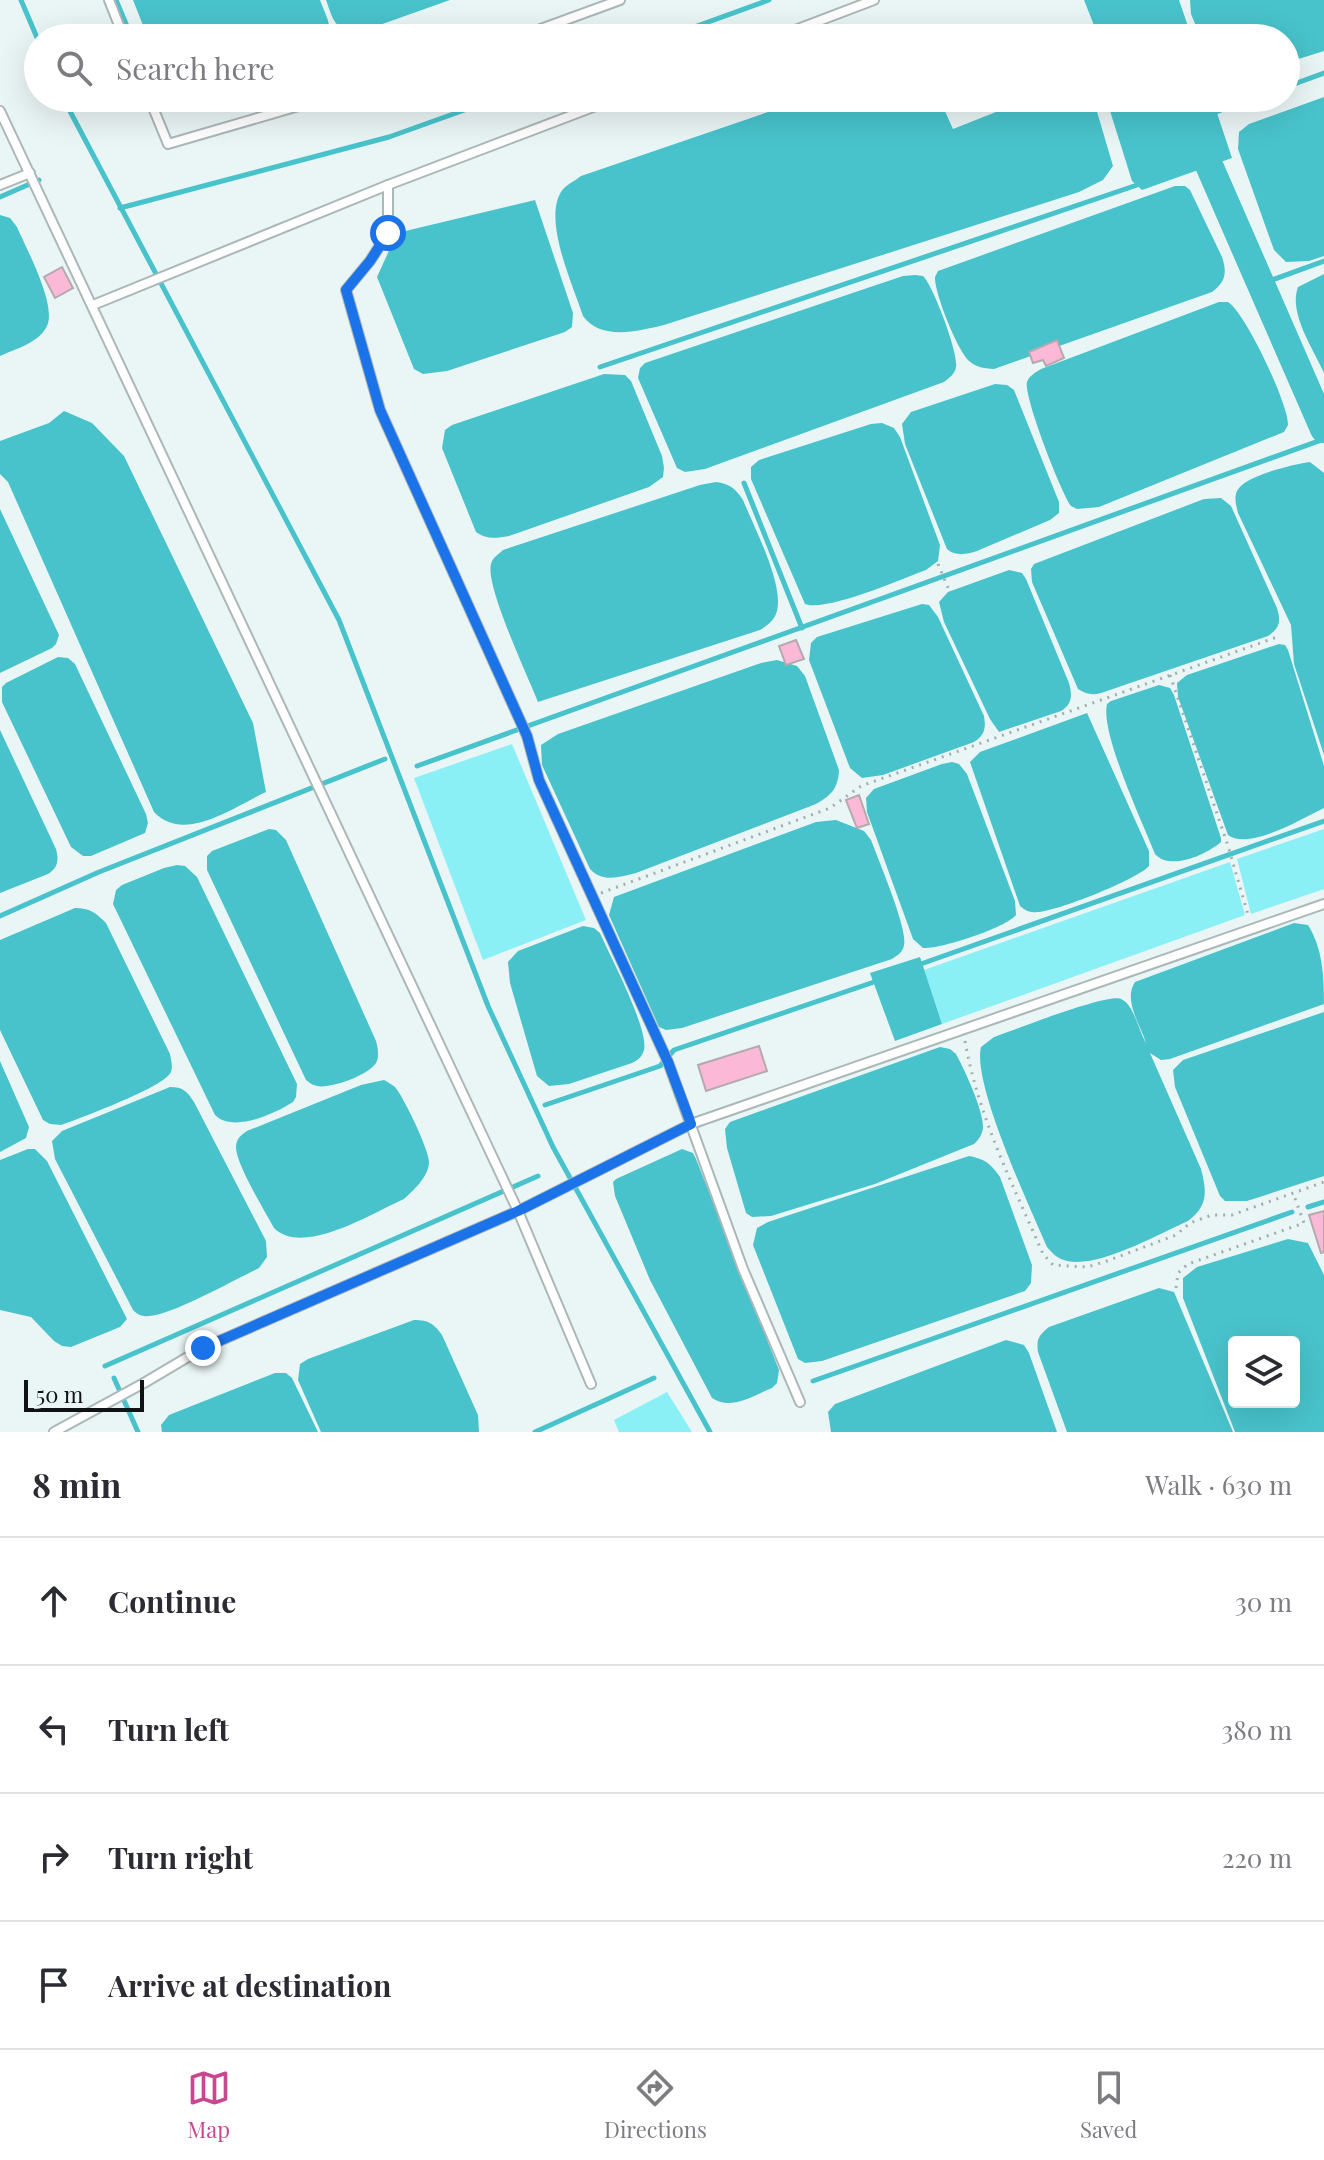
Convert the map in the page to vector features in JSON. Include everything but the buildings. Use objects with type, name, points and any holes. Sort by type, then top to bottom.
[{"type":"lane","points":[[109,0],[118,24]]},
{"type":"lane","points":[[554,24],[620,0]]},
{"type":"lane","points":[[811,24],[874,0]]},
{"type":"lane","points":[[0,111],[518,1211],[591,1384]]},
{"type":"lane","points":[[155,112],[168,144],[278,112]]},
{"type":"lane","points":[[93,305],[388,185],[580,112]]},
{"type":"lane","points":[[0,185],[30,173]]},
{"type":"lane","points":[[388,185],[388,233],[346,290],[380,410],[527,736],[539,780],[668,1062],[743,1269],[800,1402]]},
{"type":"lane","points":[[54,1432],[203,1348],[518,1211],[691,1124],[1324,904]]},
{"type":"path","points":[[938,564],[949,590]]},
{"type":"path","points":[[596,894],[830,808],[861,786],[1277,637]]},
{"type":"path","points":[[1170,675],[1233,860],[1251,923]]},
{"type":"path","points":[[964,1034],[971,1076],[987,1123],[1043,1254],[1053,1265],[1087,1267],[1107,1261],[1176,1235],[1190,1223],[1212,1215],[1232,1215],[1324,1182]]},
{"type":"path","points":[[1176,1288],[1178,1273],[1188,1264],[1304,1223],[1293,1193]]},
{"type":"shaded area","points":[[133,0],[320,0],[329,23],[329,24],[142,24]]},
{"type":"shaded area","points":[[326,0],[450,0],[382,24],[338,24]]},
{"type":"shaded area","points":[[1084,0],[1179,0],[1187,24],[1093,24]]},
{"type":"shaded area","points":[[1190,0],[1324,0],[1324,51],[1300,59],[1300,24],[1195,24]]},
{"type":"shaded area","points":[[1324,97],[1324,256],[1309,261],[1286,262],[1274,250],[1238,149],[1239,132],[1249,124],[1282,112],[1300,112],[1300,106]]},
{"type":"shaded area","points":[[768,112],[945,112],[953,129],[996,112],[1097,112],[1113,166],[1103,180],[1079,192],[664,325],[620,332],[600,329],[583,316],[557,236],[556,204],[561,192],[581,176]]},
{"type":"shaded area","points":[[1110,112],[1217,112],[1232,158],[1142,190],[1132,181]]},
{"type":"shaded area","points":[[1175,186],[1185,186],[1190,190],[1222,257],[1224,276],[1217,288],[994,369],[978,366],[964,355],[942,307],[935,277],[938,271]]},
{"type":"shaded area","points":[[535,200],[573,313],[572,327],[447,371],[423,374],[414,369],[377,277],[397,233]]},
{"type":"shaded area","points":[[0,215],[10,218],[17,227],[39,276],[49,317],[47,326],[38,337],[0,356]]},
{"type":"shaded area","points":[[1324,274],[1324,373],[1299,320],[1296,297],[1298,287]]},
{"type":"shaded area","points":[[903,276],[923,276],[927,282],[950,335],[956,367],[948,379],[705,469],[685,472],[677,468],[638,378],[640,368],[645,363]]},
{"type":"shaded area","points":[[1219,302],[1228,302],[1236,309],[1265,360],[1286,414],[1288,425],[1284,432],[1099,507],[1077,509],[1071,506],[1037,424],[1027,391],[1029,378],[1041,369]]},
{"type":"shaded area","points":[[604,374],[625,375],[631,381],[662,456],[663,477],[649,487],[509,536],[496,538],[476,532],[442,448],[445,430]]},
{"type":"shaded area","points":[[995,384],[1007,385],[1014,390],[1059,502],[1059,513],[1050,520],[977,551],[958,554],[947,549],[905,444],[902,424],[911,412]]},
{"type":"shaded area","points":[[64,411],[92,423],[124,456],[253,723],[266,792],[209,820],[180,824],[166,821],[154,812],[8,482],[0,474],[0,441],[49,423]]},
{"type":"shaded area","points":[[882,423],[894,428],[900,437],[940,545],[938,561],[926,570],[864,593],[830,603],[805,604],[751,479],[751,467],[759,460]]},
{"type":"shaded area","points":[[1310,462],[1324,473],[1324,755],[1294,664],[1291,625],[1238,513],[1236,500],[1236,494],[1244,483],[1283,468]]},
{"type":"shaded area","points":[[716,482],[729,485],[740,496],[760,540],[776,586],[777,611],[772,620],[760,630],[538,702],[494,591],[491,564],[494,558],[503,550]]},
{"type":"shaded area","points":[[1221,498],[1231,506],[1277,608],[1279,620],[1275,630],[1268,636],[1103,692],[1089,694],[1078,689],[1032,582],[1031,569],[1034,564],[1204,499]]},
{"type":"shaded area","points":[[0,509],[59,635],[52,648],[0,673]]},
{"type":"shaded area","points":[[1009,570],[1022,573],[1026,579],[1069,683],[1071,695],[1070,702],[1061,711],[999,732],[944,622],[939,602],[948,592]]},
{"type":"shaded area","points":[[922,604],[929,605],[938,617],[984,716],[984,731],[974,742],[883,775],[862,778],[850,768],[809,660],[811,643],[817,637]]},
{"type":"shaded area","points":[[1279,644],[1285,645],[1288,650],[1324,766],[1324,808],[1262,836],[1237,839],[1228,835],[1178,697],[1177,683],[1187,675]]},
{"type":"shaded area","points":[[58,657],[68,658],[75,664],[148,823],[145,833],[91,856],[83,856],[71,847],[2,702],[2,687],[6,683]]},
{"type":"shaded area","points":[[777,660],[797,666],[805,676],[839,770],[836,786],[830,794],[816,804],[636,873],[606,877],[590,869],[542,765],[541,745],[558,734]]},
{"type":"shaded area","points":[[1159,685],[1170,688],[1174,695],[1221,838],[1221,842],[1206,852],[1179,861],[1162,859],[1155,854],[1116,756],[1107,718],[1107,704],[1111,701]]},
{"type":"shaded area","points":[[1087,713],[1149,851],[1149,866],[1130,879],[1078,901],[1047,911],[1030,912],[1020,906],[970,762],[980,752]]},
{"type":"shaded area","points":[[0,730],[56,849],[57,860],[56,866],[48,874],[0,893]]},
{"type":"shaded area","points":[[512,744],[586,920],[483,960],[414,778]]},
{"type":"shaded area","points":[[952,762],[959,764],[967,774],[1015,901],[1016,915],[972,937],[923,948],[913,939],[867,812],[866,798],[874,789]]},
{"type":"shaded area","points":[[836,820],[864,831],[871,840],[902,925],[904,945],[901,951],[892,959],[682,1028],[666,1030],[659,1027],[609,915],[614,897],[816,822]]},
{"type":"shaded area","points":[[269,829],[276,830],[286,840],[376,1041],[378,1056],[374,1066],[341,1083],[317,1086],[306,1080],[207,870],[207,856],[212,851]]},
{"type":"shaded area","points":[[1324,829],[1324,889],[1251,914],[1237,859]]},
{"type":"shaded area","points":[[1230,862],[1245,915],[942,1024],[924,970]]},
{"type":"shaded area","points":[[177,865],[185,866],[197,877],[297,1084],[293,1102],[254,1120],[232,1122],[215,1115],[113,904],[116,890],[122,885]]},
{"type":"shaded area","points":[[75,908],[92,912],[106,923],[170,1054],[172,1068],[166,1078],[143,1091],[61,1125],[43,1120],[0,1030],[0,940]]},
{"type":"shaded area","points":[[1294,923],[1308,925],[1317,944],[1323,973],[1324,1004],[1170,1059],[1161,1060],[1150,1053],[1201,1169],[1205,1192],[1199,1210],[1188,1221],[1112,1255],[1080,1262],[1056,1256],[1047,1247],[993,1116],[981,1065],[981,1047],[994,1037],[1020,1027],[1098,1001],[1113,999],[1121,999],[1129,1006],[1146,1043],[1132,1004],[1135,982]]},
{"type":"shaded area","points":[[583,926],[600,933],[635,1010],[644,1050],[640,1058],[632,1063],[569,1084],[549,1086],[537,1076],[510,983],[508,962],[518,951]]},
{"type":"shaded area","points":[[920,957],[942,1024],[895,1041],[870,973]]},
{"type":"shaded area","points":[[1324,1012],[1324,1176],[1247,1201],[1225,1201],[1220,1196],[1175,1087],[1173,1070],[1183,1060]]},
{"type":"shaded area","points":[[940,1047],[956,1054],[977,1101],[983,1128],[974,1144],[875,1184],[771,1216],[752,1217],[746,1213],[727,1148],[725,1129],[730,1122]]},
{"type":"shaded area","points":[[0,1061],[29,1127],[26,1138],[0,1152]]},
{"type":"shaded area","points":[[384,1080],[399,1092],[425,1147],[429,1163],[420,1183],[404,1199],[338,1230],[302,1238],[287,1236],[274,1228],[240,1164],[237,1141],[247,1131],[361,1085]]},
{"type":"shaded area","points":[[170,1087],[184,1090],[194,1102],[266,1241],[267,1257],[259,1268],[203,1296],[172,1310],[144,1316],[133,1310],[55,1159],[52,1141],[62,1131]]},
{"type":"shaded area","points":[[35,1149],[47,1161],[127,1319],[120,1327],[71,1347],[54,1341],[31,1317],[0,1310],[0,1160]]},
{"type":"shaded area","points":[[682,1149],[693,1153],[696,1159],[779,1370],[777,1383],[772,1388],[735,1402],[719,1402],[712,1398],[650,1280],[615,1196],[613,1182],[616,1179]]},
{"type":"shaded area","points":[[969,1156],[987,1163],[1000,1177],[1032,1265],[1031,1283],[1025,1291],[822,1361],[805,1363],[798,1359],[753,1245],[757,1228]]},
{"type":"shaded area","points":[[1288,1239],[1308,1243],[1324,1275],[1324,1432],[1235,1432],[1183,1298],[1183,1278],[1197,1267]]},
{"type":"shaded area","points":[[1159,1288],[1174,1292],[1233,1432],[1067,1432],[1038,1352],[1041,1335],[1049,1327]]},
{"type":"shaded area","points":[[414,1320],[431,1323],[442,1335],[478,1415],[479,1432],[321,1432],[298,1380],[300,1364]]},
{"type":"shaded area","points":[[1006,1340],[1024,1345],[1029,1353],[1057,1432],[831,1432],[828,1412],[835,1404]]},
{"type":"shaded area","points":[[275,1373],[286,1373],[292,1378],[318,1432],[162,1432],[161,1425],[169,1415]]},
{"type":"shaded area","points":[[667,1392],[692,1432],[619,1432],[614,1420]]},
{"type":"waterway","points":[[21,0],[31,24]]},
{"type":"waterway","points":[[116,0],[126,24]]},
{"type":"waterway","points":[[703,24],[769,0]]},
{"type":"waterway","points":[[1300,82],[1324,73]]},
{"type":"waterway","points":[[70,112],[339,620],[488,1006],[553,1147],[710,1432]]},
{"type":"waterway","points":[[120,208],[389,137],[459,112]]},
{"type":"waterway","points":[[1205,156],[1324,429]]},
{"type":"waterway","points":[[0,197],[39,180]]},
{"type":"waterway","points":[[600,367],[1143,183]]},
{"type":"waterway","points":[[1261,284],[1324,261]]},
{"type":"waterway","points":[[417,766],[1324,439]]},
{"type":"waterway","points":[[744,483],[802,628]]},
{"type":"waterway","points":[[0,916],[99,872],[385,759]]},
{"type":"waterway","points":[[918,965],[1324,821]]},
{"type":"waterway","points":[[545,1105],[660,1066],[674,1050],[877,981]]},
{"type":"waterway","points":[[105,1366],[538,1176]]},
{"type":"waterway","points":[[1308,1207],[1324,1202]]},
{"type":"waterway","points":[[813,1381],[1292,1212]]},
{"type":"waterway","points":[[114,1378],[138,1432]]},
{"type":"waterway","points":[[535,1432],[654,1378]]},
{"type":"route","points":[[203,1348],[518,1211],[691,1124],[668,1062],[539,780],[527,736],[380,410],[346,290],[388,233]]}]
